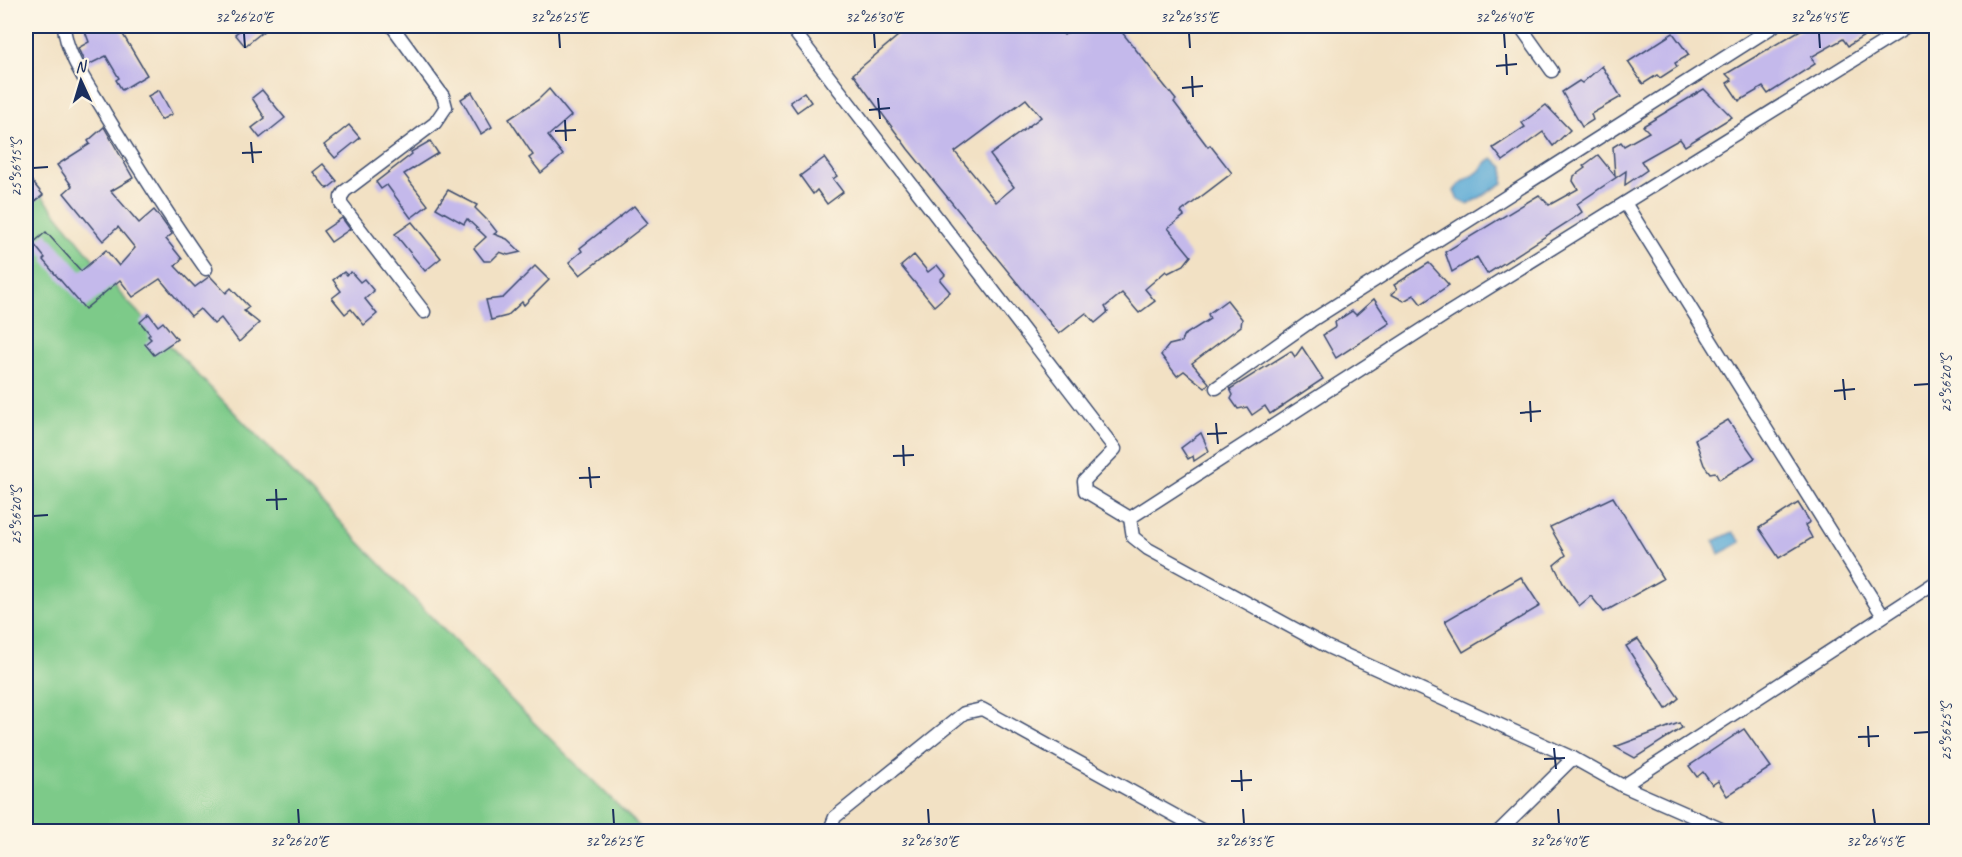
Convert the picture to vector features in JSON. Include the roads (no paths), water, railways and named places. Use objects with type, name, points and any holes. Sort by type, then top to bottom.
[{"type":"street","points":[[63,26],[64,34],[84,78],[164,209],[206,268]]},
{"type":"street","points":[[392,26],[443,96],[446,107],[435,123],[345,191],[341,204],[424,312]]},
{"type":"street","points":[[790,26],[1115,449],[1084,481],[1084,491],[1130,518]]},
{"type":"street","points":[[1520,26],[1552,71]]},
{"type":"street","points":[[1216,388],[1311,321],[1774,26]]},
{"type":"street","points":[[1130,518],[1624,203],[1909,26]]},
{"type":"street","points":[[1624,203],[1883,616]]},
{"type":"street","points":[[1130,518],[1133,537],[1148,549],[1318,641],[1573,758],[1623,786],[1728,831]]},
{"type":"street","points":[[1623,786],[1936,582]]},
{"type":"street","points":[[829,831],[835,817],[857,797],[964,713],[982,709],[1205,831]]},
{"type":"street","points":[[1498,831],[1573,758]]},
{"type":"water","points":[[1493,158],[1504,168],[1503,183],[1468,205],[1458,200],[1454,191],[1457,187]]},
{"type":"water","points":[[1733,532],[1741,542],[1719,554],[1714,541]]}]
